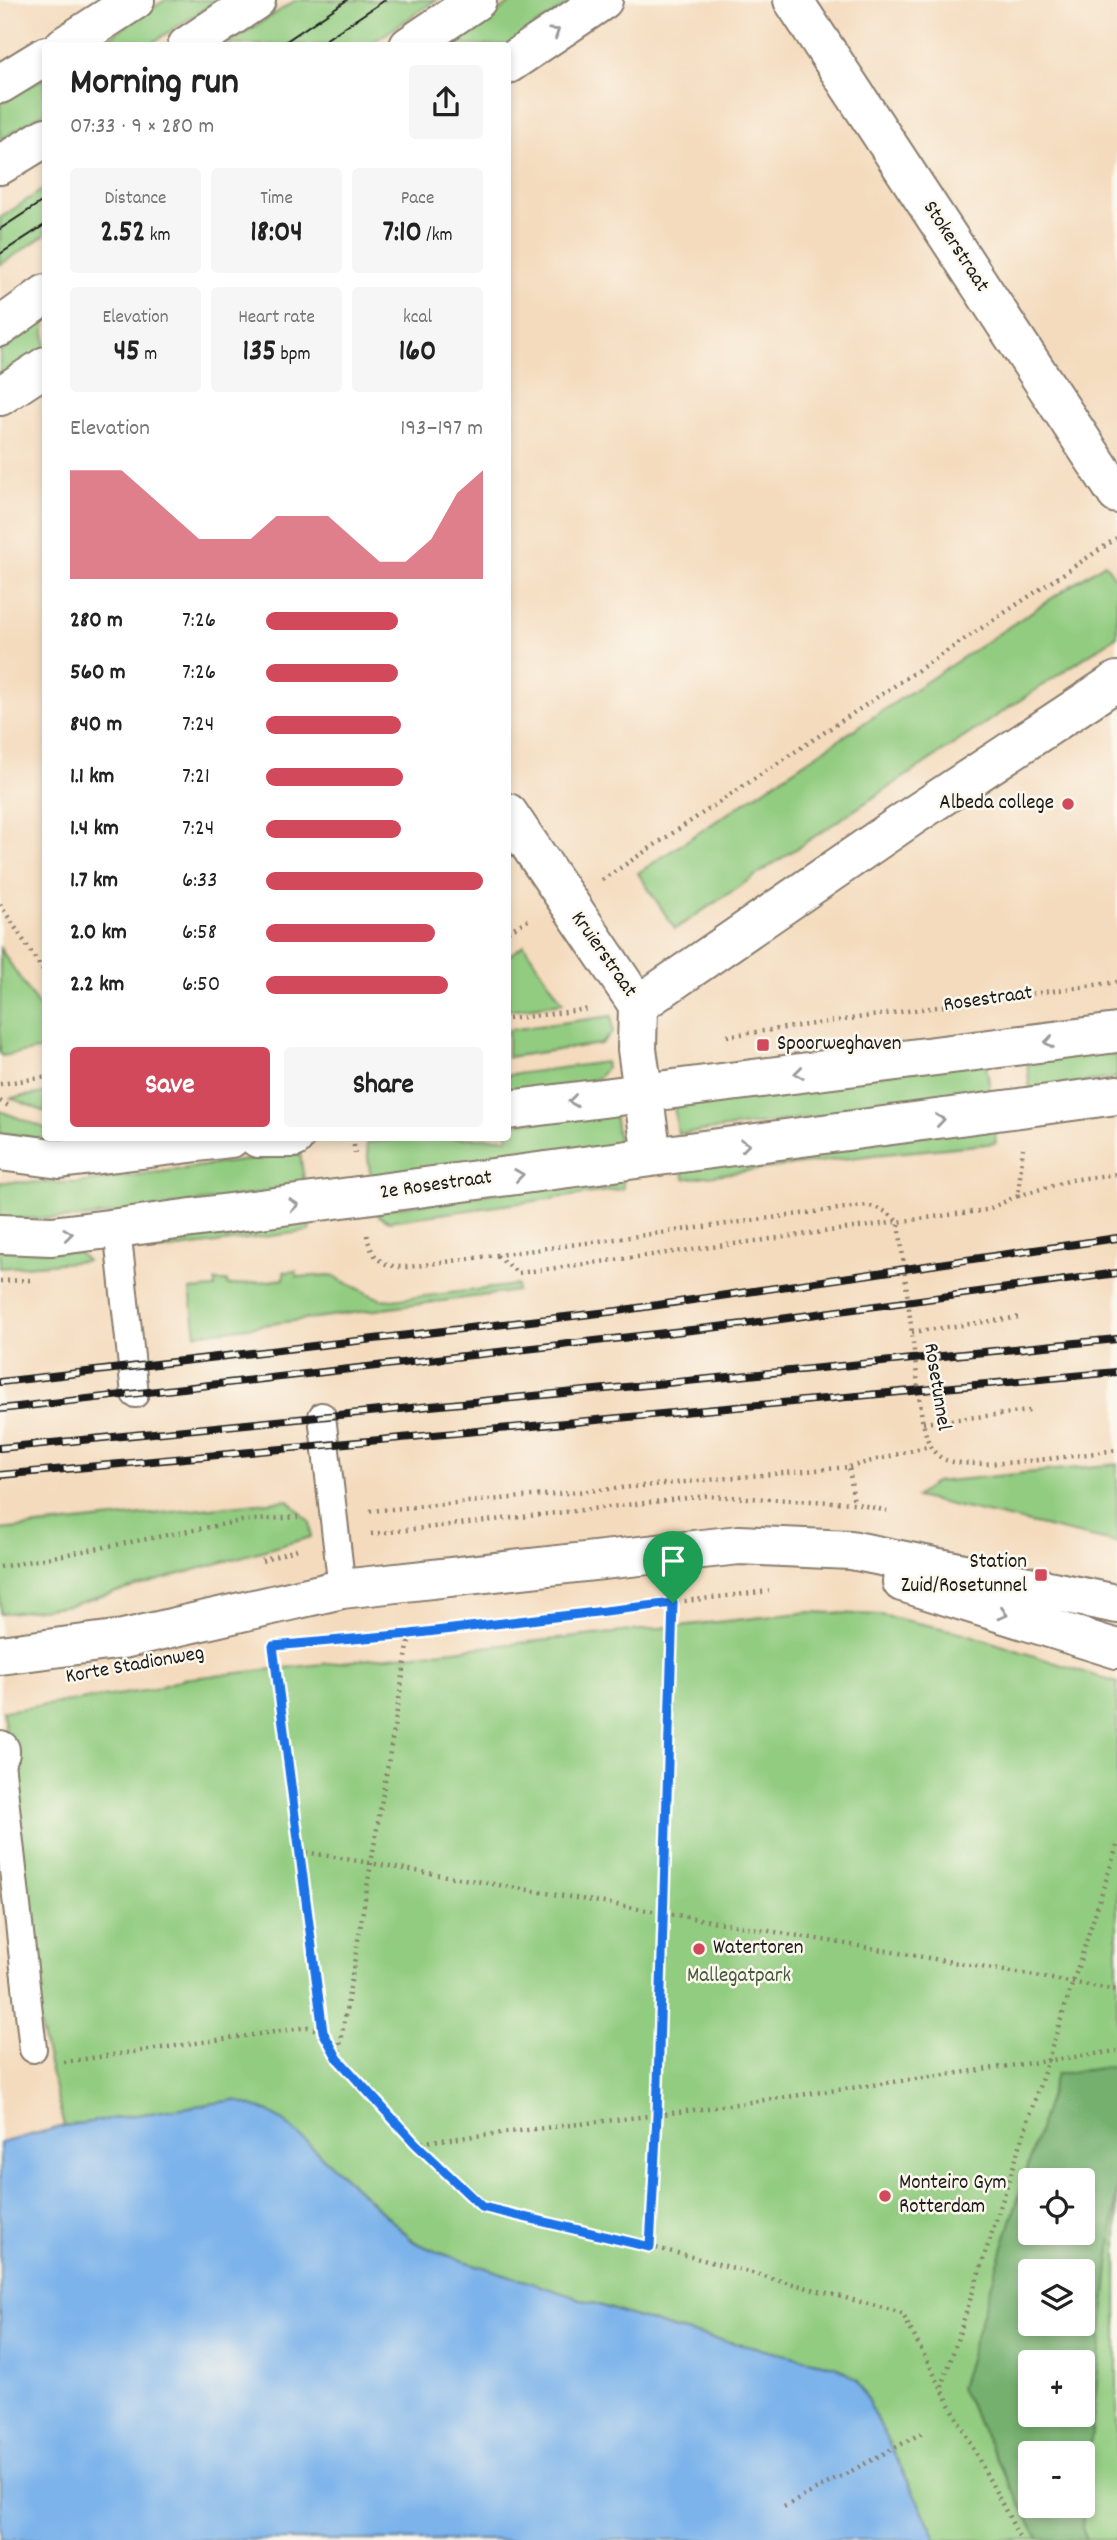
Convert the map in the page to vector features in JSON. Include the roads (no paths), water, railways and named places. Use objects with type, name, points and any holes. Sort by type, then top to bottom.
[{"type":"street","points":[[70,42],[135,0]]},
{"type":"street","points":[[193,42],[256,0]]},
{"type":"street","points":[[415,42],[477,0]]},
{"type":"street","points":[[511,62],[603,0]]},
{"type":"street","name":"Stokerstraat","points":[[793,0],[1117,494]]},
{"type":"street","points":[[0,83],[42,58]]},
{"type":"street","points":[[0,165],[42,139]]},
{"type":"street","points":[[0,327],[42,297]]},
{"type":"street","points":[[0,396],[42,369]]},
{"type":"street","points":[[638,1005],[911,817],[1117,681]]},
{"type":"street","name":"Kruierstraat","points":[[511,818],[638,1005],[637,1049],[652,1156]]},
{"type":"street","points":[[511,1110],[1117,1033]]},
{"type":"street","name":"2e Rosestraat","points":[[0,1234],[52,1236],[117,1228],[1117,1095]]},
{"type":"street","points":[[0,1151],[60,1158],[206,1141]]},
{"type":"street","name":"Korte Stadionweg","points":[[0,1655],[123,1639],[342,1589],[694,1547],[739,1545],[882,1555],[1117,1604]]},
{"type":"street","name":"Korte Stadionweg","points":[[797,1548],[1117,1649]]},
{"type":"lane","points":[[117,1228],[135,1394]]},
{"type":"lane","points":[[322,1416],[342,1589]]},
{"type":"lane","points":[[0,1752],[33,2049]]},
{"type":"water","points":[[235,2100],[269,2112],[287,2124],[414,2242],[437,2252],[672,2329],[835,2366],[858,2381],[937,2540],[0,2540],[0,2143],[64,2126]]},
{"type":"tram line","points":[[285,42],[347,0]]},
{"type":"tram line","points":[[322,42],[385,0]]},
{"type":"tram line","points":[[0,229],[42,202]]},
{"type":"tram line","points":[[0,254],[42,227]]},
{"type":"railway","points":[[0,1382],[617,1311],[1117,1238]]},
{"type":"railway","points":[[0,1409],[744,1324],[1117,1273]]},
{"type":"railway","points":[[0,1448],[1117,1339]]},
{"type":"railway","points":[[0,1475],[1117,1372]]},
{"type":"place","name":"Albeda college","points":[[1068,804]]},
{"type":"place","name":"Spoorweghaven","points":[[763,1045]]},
{"type":"place","name":"Station Zuid/Rosetunnel","points":[[1041,1575]]},
{"type":"place","name":"Watertoren","points":[[699,1949]]},
{"type":"place","name":"Monteiro Gym Rotterdam","points":[[885,2196]]},
{"type":"park label","name":"Mallegatpark","points":[[739,1977]]}]
